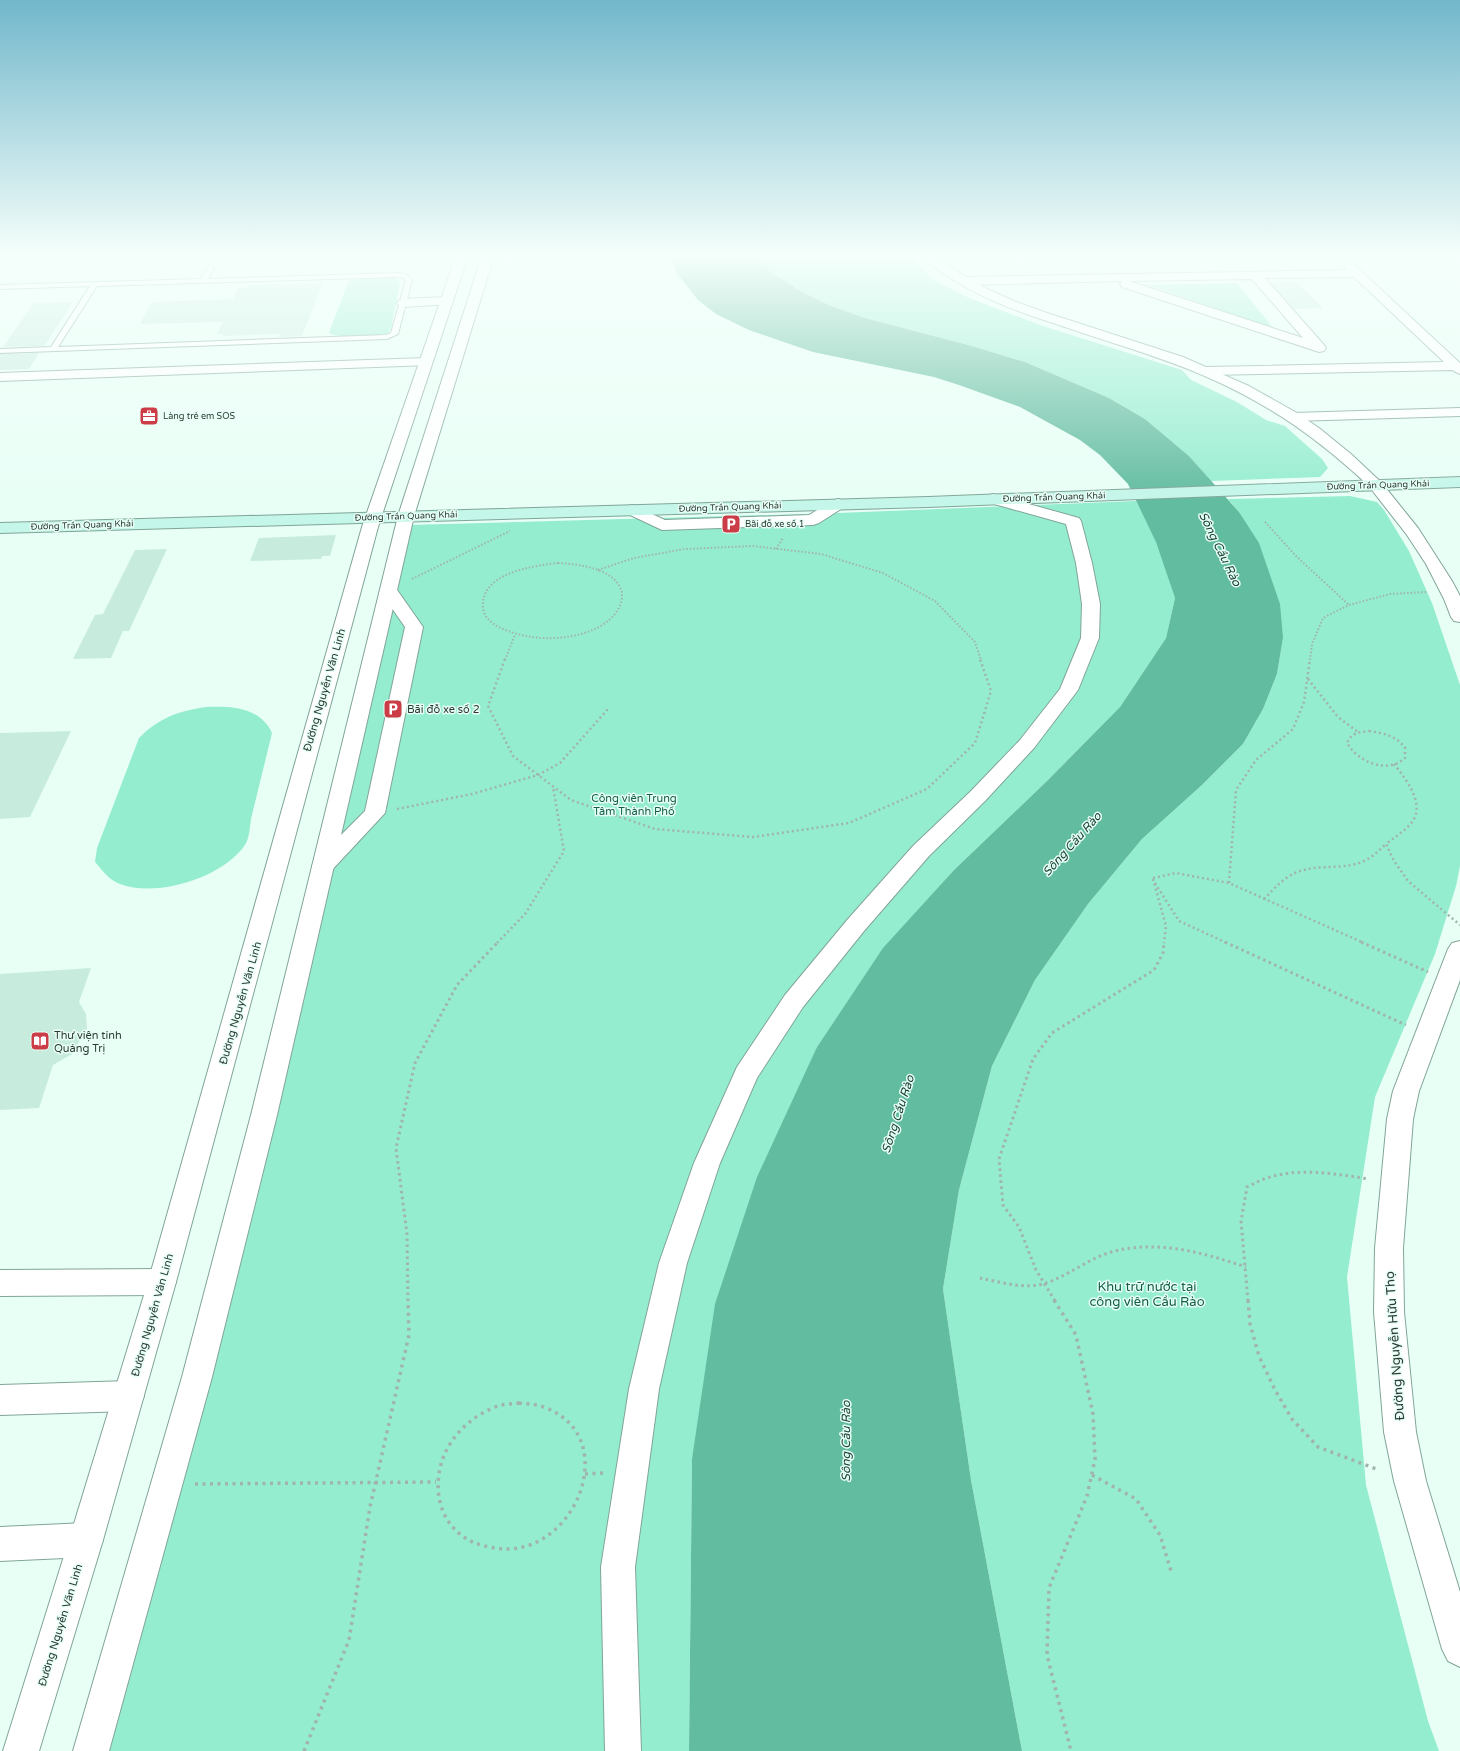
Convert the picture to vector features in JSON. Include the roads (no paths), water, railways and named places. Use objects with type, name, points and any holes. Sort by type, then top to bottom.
[{"type":"main road","name":"Đường Trần Quang Khải","points":[[838,504],[1460,482]]},
{"type":"main road","name":"Đường Trần Quang Khải","points":[[0,528],[632,510]]},
{"type":"street","name":"Đường Nguyễn Văn Linh","points":[[21,1751],[86,1540],[162,1282],[373,517],[433,338]]},
{"type":"street","points":[[91,1751],[197,1377],[264,1115],[406,516],[462,338]]},
{"type":"street","points":[[1111,338],[1161,354],[1233,382],[1293,416],[1349,459],[1376,485],[1411,528],[1450,591],[1460,617]]},
{"type":"street","points":[[1288,338],[1319,348]]},
{"type":"street","points":[[1310,338],[1336,369]]},
{"type":"street","points":[[1426,338],[1458,368]]},
{"type":"street","points":[[0,377],[425,362]]},
{"type":"street","points":[[1207,371],[1458,368]]},
{"type":"street","points":[[1293,416],[1460,412]]},
{"type":"street","points":[[623,1751],[619,1559],[644,1389],[674,1263],[707,1163],[746,1074],[794,1001],[856,925],[921,851],[978,796],[1027,744],[1069,690],[1090,638],[1091,604],[1084,563],[1073,521],[993,499]]},
{"type":"street","points":[[632,510],[662,525],[677,525],[813,520],[838,504]]},
{"type":"street","points":[[323,866],[375,813],[414,627],[388,591]]},
{"type":"street","name":"Đường Nguyễn Hữu Thọ","points":[[1460,949],[1406,1091],[1400,1119],[1389,1248],[1389,1312],[1400,1432],[1410,1481],[1460,1649]]},
{"type":"street","points":[[0,1283],[162,1282]]},
{"type":"street","points":[[0,1400],[129,1396]]},
{"type":"street","points":[[0,1544],[86,1540]]},
{"type":"lane","points":[[53,349],[60,338]]},
{"type":"lane","points":[[0,351],[367,338]]},
{"type":"water","name":"Sông Cầu Rào","points":[[771,338],[940,338],[1025,362],[1109,398],[1145,419],[1189,456],[1239,512],[1259,543],[1280,604],[1283,638],[1277,674],[1263,709],[1243,744],[1202,785],[1142,839],[1088,904],[1035,980],[992,1066],[959,1190],[943,1289],[971,1480],[1022,1751],[689,1751],[692,1459],[715,1304],[757,1177],[817,1047],[883,948],[954,870],[1047,781],[1120,707],[1166,638],[1175,598],[1156,542],[1128,484],[1100,455],[1080,440],[1020,407],[959,385],[934,377],[813,352]]},
{"type":"place","name":"Làng trẻ em SOS","points":[[149,416]]},
{"type":"place","name":"Bãi đỗ xe số 1","points":[[731,524]]},
{"type":"place","name":"Bãi đỗ xe số 2","points":[[393,709]]},
{"type":"place","name":"Thư viện tỉnh Quảng Trị","points":[[40,1041]]},
{"type":"park label","name":"Công viên Trung Tâm Thành Phố","points":[[634,804]]},
{"type":"park label","name":"Khu trữ nước tại công viên Cầu Rào","points":[[1147,1294]]}]
